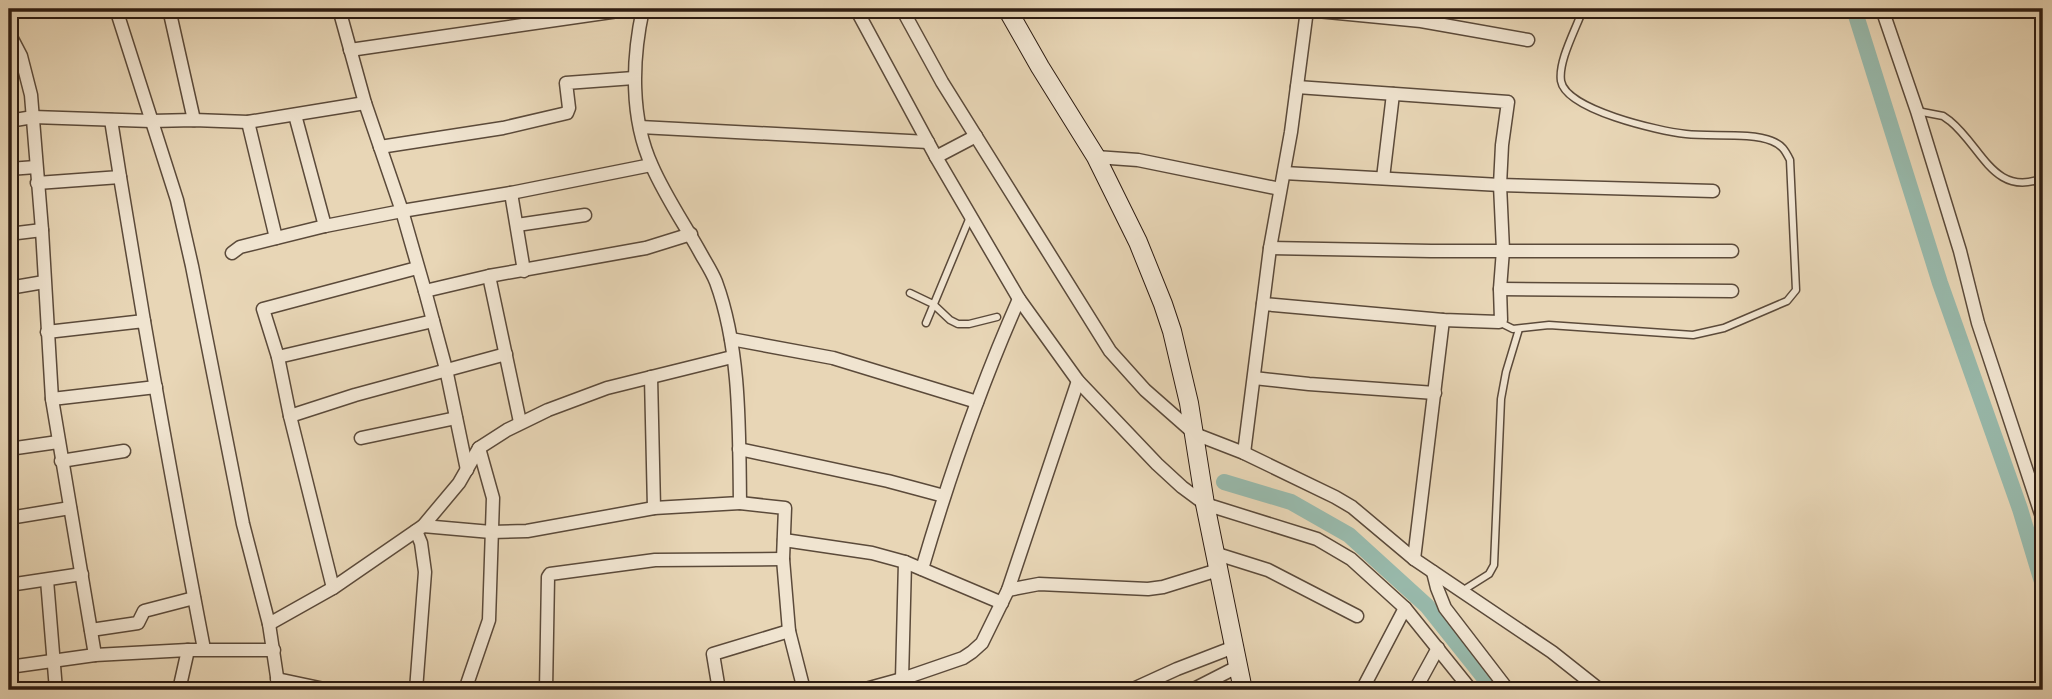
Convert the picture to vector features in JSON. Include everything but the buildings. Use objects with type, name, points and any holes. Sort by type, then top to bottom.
[{"type":"main road","points":[[1007,9],[1096,157],[1138,242],[1163,304],[1181,366],[1216,562],[1243,690]]},
{"type":"street","points":[[116,9],[177,200],[243,524],[269,624],[278,684],[329,690]]},
{"type":"street","points":[[169,9],[194,120]]},
{"type":"street","points":[[339,9],[365,103],[402,211],[425,291],[446,369],[467,470]]},
{"type":"street","points":[[350,50],[582,12],[632,9]]},
{"type":"street","points":[[643,9],[634,78],[640,127],[651,165],[715,280],[731,339],[740,503]]},
{"type":"street","points":[[856,9],[936,157],[1018,299],[1079,382],[1157,464],[1205,504],[1317,539],[1351,559],[1405,608],[1471,690]]},
{"type":"street","points":[[902,9],[943,82],[1110,351],[1145,390],[1195,434],[1244,453],[1352,507],[1415,559],[1552,652],[1600,690]]},
{"type":"street","points":[[1244,453],[1270,248],[1284,173],[1307,9],[1421,21],[1528,40]]},
{"type":"street","points":[[1882,9],[1960,251],[1978,323],[2043,520]]},
{"type":"street","points":[[9,33],[14,56],[29,84],[42,230],[52,399],[95,655]]},
{"type":"street","points":[[380,147],[503,128],[567,113],[569,108],[566,83],[634,78]]},
{"type":"street","points":[[1263,304],[1443,320],[1501,320],[1503,250],[1500,185],[1508,102],[1297,87]]},
{"type":"street","points":[[1383,178],[1393,94]]},
{"type":"street","points":[[9,121],[33,117],[248,122],[365,103]]},
{"type":"street","points":[[295,115],[325,226]]},
{"type":"street","points":[[111,120],[185,558],[204,649]]},
{"type":"street","points":[[248,122],[276,238]]},
{"type":"street","points":[[640,127],[928,142]]},
{"type":"street","points":[[936,157],[976,136]]},
{"type":"street","points":[[1096,157],[1138,160],[1280,189]]},
{"type":"street","points":[[232,253],[240,247],[325,226],[651,165]]},
{"type":"street","points":[[9,169],[36,167]]},
{"type":"street","points":[[1284,173],[1500,185],[1713,191]]},
{"type":"street","points":[[37,183],[120,177]]},
{"type":"street","points":[[511,193],[524,271]]},
{"type":"street","points":[[517,225],[585,215]]},
{"type":"street","points":[[9,234],[42,230]]},
{"type":"street","points":[[425,291],[489,276],[646,248],[691,234]]},
{"type":"street","points":[[1270,248],[1732,251]]},
{"type":"street","points":[[333,588],[278,357],[263,309],[417,268]]},
{"type":"street","points":[[489,276],[520,422]]},
{"type":"street","points":[[9,288],[44,282]]},
{"type":"street","points":[[1500,289],[1732,291]]},
{"type":"street","points":[[922,569],[977,402],[1018,299]]},
{"type":"street","points":[[1415,559],[1443,320]]},
{"type":"street","points":[[47,332],[144,321]]},
{"type":"street","points":[[278,357],[433,321]]},
{"type":"street","points":[[731,339],[834,358],[977,402]]},
{"type":"street","points":[[290,416],[355,395],[506,354]]},
{"type":"street","points":[[269,624],[333,588],[419,529],[459,483],[479,447],[520,422],[607,388],[732,357]]},
{"type":"street","points":[[651,377],[654,508]]},
{"type":"street","points":[[1254,378],[1434,393]]},
{"type":"street","points":[[862,690],[943,666],[972,652],[982,643],[1008,590],[1079,382]]},
{"type":"street","points":[[52,399],[156,387]]},
{"type":"street","points":[[361,438],[456,418]]},
{"type":"street","points":[[9,449],[58,442]]},
{"type":"street","points":[[465,690],[489,620],[493,498],[479,447]]},
{"type":"street","points":[[739,449],[875,478],[944,496]]},
{"type":"street","points":[[61,461],[124,451]]},
{"type":"street","points":[[419,529],[527,531],[654,508],[740,503],[785,508],[783,559],[789,631],[804,690]]},
{"type":"street","points":[[9,518],[70,508]]},
{"type":"street","points":[[416,690],[425,572],[419,529]]},
{"type":"street","points":[[784,540],[873,553],[905,562],[1002,603]]},
{"type":"street","points":[[546,690],[550,574],[655,560],[783,559]]},
{"type":"street","points":[[902,679],[905,562]]},
{"type":"street","points":[[1008,590],[1039,584],[1148,589],[1163,587],[1216,562],[1268,570],[1357,616]]},
{"type":"street","points":[[1433,572],[1445,608],[1508,690]]},
{"type":"street","points":[[9,585],[82,574]]},
{"type":"street","points":[[47,580],[56,690]]},
{"type":"street","points":[[90,630],[138,624],[144,611],[194,598]]},
{"type":"street","points":[[1362,690],[1405,608]]},
{"type":"street","points":[[719,690],[713,654],[789,631]]},
{"type":"street","points":[[1131,690],[1234,647]]},
{"type":"street","points":[[1415,690],[1438,648]]},
{"type":"street","points":[[9,667],[95,655],[204,649],[274,650]]},
{"type":"street","points":[[179,690],[188,650]]},
{"type":"street","points":[[1192,690],[1239,666]]},
{"type":"lane","points":[[1499,322],[1513,329],[1549,325],[1693,335],[1708,333],[1787,301],[1796,290],[1790,160],[1785,148],[1770,140],[1752,137],[1686,134],[1653,128],[1621,119],[1576,100],[1565,91],[1561,71],[1583,9]]},
{"type":"lane","points":[[1917,111],[1943,116],[1950,121],[2000,178],[2014,184],[2030,184],[2043,178]]},
{"type":"lane","points":[[926,323],[970,215]]},
{"type":"lane","points":[[910,293],[933,304],[958,324],[997,317]]},
{"type":"lane","points":[[1462,592],[1489,574],[1494,565],[1501,399],[1519,329]]},
{"type":"waterway","points":[[1854,9],[1940,283],[2020,509],[2043,585]]},
{"type":"waterway","points":[[1224,482],[1291,502],[1349,535],[1427,606],[1494,690]]}]
